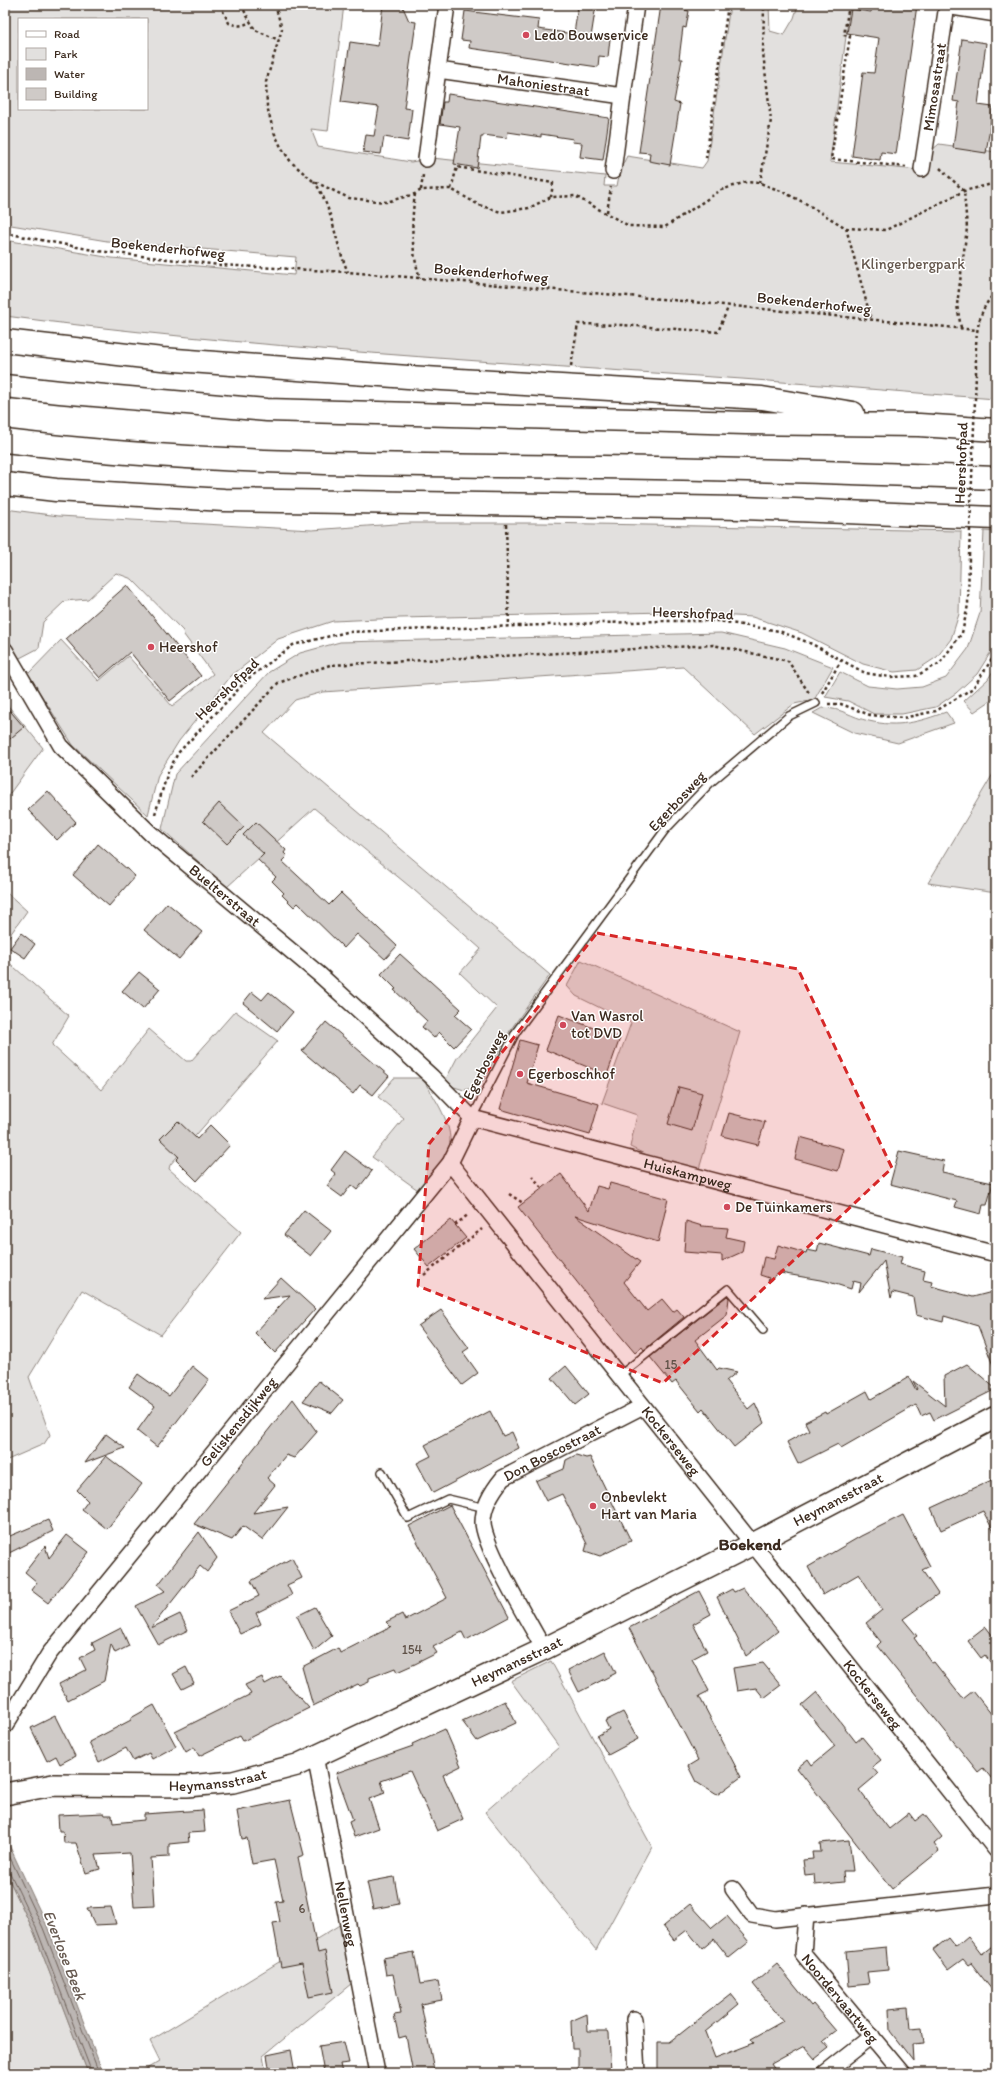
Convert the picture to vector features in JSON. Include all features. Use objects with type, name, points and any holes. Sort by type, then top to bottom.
[{"type":"highway","points":[[5,341],[162,359],[762,398],[920,425]]},
{"type":"highway","points":[[5,386],[267,410],[746,423],[920,425],[996,430]]},
{"type":"highway","points":[[5,441],[112,453],[313,463],[740,469],[996,478]]},
{"type":"highway","points":[[5,484],[56,490],[224,500],[743,508],[996,518]]},
{"type":"street","points":[[426,159],[447,5]]},
{"type":"street","points":[[613,171],[636,5]]},
{"type":"street","points":[[947,6],[996,14]]},
{"type":"street","name":"Mimosastraat","points":[[922,169],[947,6]]},
{"type":"street","name":"Mahoniestraat","points":[[438,70],[623,96]]},
{"type":"street","name":"Buelterstraat","points":[[5,650],[61,746],[150,834],[320,975],[432,1077],[472,1118]]},
{"type":"street","name":"Geliskensdijkweg","points":[[5,1726],[49,1654],[450,1163],[472,1118]]},
{"type":"street","name":"Huiskampweg","points":[[472,1118],[996,1254]]},
{"type":"street","name":"Kockerseweg","points":[[450,1163],[996,1850]]},
{"type":"street","name":"Don Boscostraat","points":[[544,1649],[489,1547],[483,1522],[489,1496],[503,1478],[643,1406]]},
{"type":"street","name":"Heymansstraat","points":[[5,1794],[53,1785],[187,1786],[233,1782],[297,1765],[544,1649],[753,1544],[996,1417]]},
{"type":"street","name":"Nellenweg","points":[[315,1756],[377,2073]]},
{"type":"street","points":[[733,1890],[752,1915],[775,1919],[996,1895]]},
{"type":"street","name":"Noordervaartweg","points":[[806,1915],[804,1954],[902,2073]]},
{"type":"street","points":[[634,2019],[637,2073]]},
{"type":"street","points":[[825,2073],[872,2036]]},
{"type":"lane","name":"Egerbosweg","points":[[472,1118],[516,1032],[666,830],[710,783],[789,716],[816,703]]},
{"type":"lane","points":[[620,1376],[728,1289],[762,1330]]},
{"type":"lane","points":[[382,1472],[408,1518],[448,1499],[486,1508]]},
{"type":"path","points":[[220,5],[229,23],[237,26],[245,25],[249,22]]},
{"type":"path","points":[[241,5],[249,22],[256,30],[278,40]]},
{"type":"path","points":[[275,5],[282,29],[266,82],[267,106],[273,130],[281,147],[291,162],[314,181],[349,198],[386,202],[415,194],[420,190],[451,189],[479,205],[502,212],[529,208],[551,197],[575,196],[607,212],[629,226],[665,227],[721,190],[746,182],[760,183],[805,203],[846,228],[886,230],[964,192],[996,183]]},
{"type":"path","points":[[706,158],[728,5]]},
{"type":"path","points":[[760,183],[771,120],[763,53],[764,5]]},
{"type":"path","points":[[848,5],[844,35],[850,36],[831,159],[922,169]]},
{"type":"path","points":[[925,152],[964,192],[967,228],[958,305],[961,328]]},
{"type":"path","points":[[451,189],[457,167],[553,183],[551,197]]},
{"type":"path","points":[[607,212],[613,171]]},
{"type":"path","points":[[314,181],[329,209],[341,257],[348,272]]},
{"type":"path","points":[[415,194],[412,211],[414,258],[420,278]]},
{"type":"path","points":[[846,228],[871,320]]},
{"type":"path","name":"Boekenderhofweg","points":[[5,233],[98,252],[220,265],[348,272],[420,278],[729,305],[977,330]]},
{"type":"path","name":"Heershofpad","points":[[150,834],[168,772],[178,753],[249,678],[293,645],[347,632],[718,621],[779,631],[812,644],[865,672],[890,677],[916,676],[940,663],[962,633],[968,605],[977,330],[982,311],[996,292]]},
{"type":"path","points":[[567,386],[578,324],[622,324],[718,332],[729,305]]},
{"type":"path","points":[[506,526],[509,626]]},
{"type":"path","points":[[191,777],[278,683],[330,665],[713,645],[788,661],[816,703]]},
{"type":"path","points":[[816,703],[841,704],[870,715],[903,718],[936,711],[973,688],[996,654]]},
{"type":"path","points":[[816,703],[842,659]]},
{"type":"path","points":[[532,1176],[542,1188]]},
{"type":"path","points":[[509,1194],[523,1203]]},
{"type":"path","points":[[424,1275],[495,1219]]},
{"type":"highlighted area","points":[[597,933],[798,969],[892,1168],[663,1383],[418,1286],[429,1144]]},
{"type":"green space","name":"Klingerbergpark","points":[[5,5],[344,5],[328,131],[311,129],[318,147],[411,162],[432,158],[605,176],[604,186],[617,186],[620,170],[627,156],[702,168],[707,161],[730,5],[769,5],[770,31],[784,35],[794,18],[798,5],[850,5],[830,162],[930,171],[932,150],[939,144],[996,152],[996,399],[774,381],[281,346],[5,316],[5,240],[112,258],[294,275],[296,257],[107,241],[5,224]]},
{"type":"green space","points":[[5,509],[59,516],[312,530],[409,523],[542,523],[961,531],[959,614],[951,639],[937,657],[917,670],[894,672],[863,664],[802,633],[752,617],[667,612],[333,621],[278,639],[231,676],[179,741],[158,775],[148,815],[73,745],[28,674],[61,640],[99,681],[128,656],[172,706],[213,674],[184,635],[183,631],[132,579],[116,573],[88,599],[65,601],[43,622],[39,648],[18,659],[5,636]]},
{"type":"green space","points":[[984,531],[996,532],[996,644],[977,674],[956,693],[936,707],[902,714],[874,714],[848,701],[825,697],[840,672],[868,686],[897,689],[922,687],[946,678],[968,649],[980,613]]},
{"type":"green space","points":[[721,633],[785,648],[833,667],[814,700],[794,704],[755,734],[683,667],[323,692],[295,700],[264,733],[550,975],[511,1029],[483,1081],[473,1088],[464,1090],[454,1087],[446,1079],[457,1058],[497,1008],[460,973],[481,949],[414,890],[314,808],[227,887],[162,829],[175,774],[269,672],[300,653],[340,642]]},
{"type":"green space","points":[[996,666],[996,697],[974,712],[964,701],[988,679]]},
{"type":"green space","points":[[5,702],[43,748],[5,800]]},
{"type":"green space","points":[[822,708],[836,709],[869,721],[889,724],[908,723],[927,719],[946,712],[954,723],[898,743],[854,733],[813,713]]},
{"type":"green space","points":[[996,769],[996,893],[928,883]]},
{"type":"green space","points":[[5,891],[27,911],[5,942]]},
{"type":"green space","points":[[5,959],[69,1016],[52,1045],[101,1090],[149,1029],[186,1061],[191,1061],[235,1011],[278,1041],[170,1165],[169,1169],[241,1232],[161,1335],[82,1290],[29,1377],[50,1435],[44,1444],[5,1461]]},
{"type":"green space","points":[[581,960],[740,1032],[699,1169],[653,1158],[630,1147],[637,1115],[602,1103],[631,1023],[576,996],[567,986]]},
{"type":"green space","points":[[394,1078],[422,1078],[444,1116],[449,1133],[449,1148],[446,1154],[438,1167],[418,1190],[372,1157],[404,1118],[378,1097]]},
{"type":"green space","points":[[551,1661],[652,1847],[596,1950],[485,1812],[559,1747],[511,1681]]},
{"type":"green space","points":[[5,1871],[34,1932],[88,2073],[5,2073]]},
{"type":"green space","points":[[346,1921],[357,1979],[263,2056],[266,2073],[139,2073],[160,2061],[150,2041]]},
{"type":"water","points":[[9,1845],[47,1926],[103,2073],[88,2073],[34,1932],[5,1871],[5,1847]]},
{"type":"building","points":[[383,5],[402,5],[409,21],[416,22],[404,108],[412,109],[408,141],[384,137],[381,154],[363,152],[366,135],[374,136],[379,107],[341,102],[350,42],[378,46]]},
{"type":"building","points":[[578,5],[596,5],[591,37],[610,39],[608,57],[599,56],[598,67],[469,48],[470,41],[461,40],[465,11],[539,20],[538,29],[574,34]]},
{"type":"building","points":[[661,5],[686,5],[685,10],[689,11],[686,28],[683,27],[679,59],[682,59],[674,102],[680,104],[670,165],[649,161],[650,153],[639,152]]},
{"type":"building","points":[[872,5],[917,5],[896,154],[881,152],[880,160],[852,156],[863,72],[874,73],[879,38],[847,33],[851,9],[871,12]]},
{"type":"building","points":[[962,39],[986,43],[978,105],[993,107],[986,153],[953,148],[959,102],[953,101]]},
{"type":"building","points":[[448,94],[609,118],[603,160],[580,157],[582,143],[572,142],[573,139],[541,134],[541,137],[508,132],[507,138],[483,135],[483,137],[481,137],[477,168],[454,164],[460,127],[440,124],[443,102],[447,102]]},
{"type":"building","name":"Heershof","points":[[127,585],[201,676],[170,701],[130,652],[100,678],[66,639]]},
{"type":"building","points":[[5,705],[24,727],[5,743]]},
{"type":"building","points":[[48,791],[76,822],[57,840],[28,810]]},
{"type":"building","points":[[219,803],[244,827],[227,844],[203,821]]},
{"type":"building","points":[[256,822],[286,850],[284,853],[287,856],[282,861],[329,905],[341,893],[397,946],[385,959],[357,934],[344,948],[298,903],[294,907],[282,895],[284,893],[272,881],[276,877],[258,860],[264,854],[243,835]]},
{"type":"building","points":[[98,844],[135,876],[109,906],[73,875]]},
{"type":"building","points":[[167,903],[202,932],[179,959],[144,930]]},
{"type":"building","points":[[21,933],[35,944],[25,958],[10,948]]},
{"type":"building","points":[[400,954],[461,1009],[455,1015],[471,1029],[454,1047],[439,1032],[434,1038],[422,1027],[427,1021],[394,990],[396,989],[381,974]]},
{"type":"building","points":[[139,972],[160,989],[143,1009],[122,991]]},
{"type":"building","points":[[252,992],[262,1000],[269,992],[293,1012],[277,1031],[243,1003]]},
{"type":"building","points":[[559,1015],[620,1038],[607,1075],[546,1050]]},
{"type":"building","points":[[326,1022],[389,1076],[373,1095],[360,1085],[353,1094],[302,1051]]},
{"type":"building","points":[[520,1040],[538,1045],[527,1083],[599,1104],[590,1135],[500,1109]]},
{"type":"building","points":[[679,1087],[702,1093],[692,1131],[668,1124]]},
{"type":"building","points":[[729,1113],[765,1122],[758,1145],[722,1136]]},
{"type":"building","points":[[178,1121],[197,1139],[210,1125],[230,1145],[197,1181],[176,1160],[179,1157],[160,1139]]},
{"type":"building","points":[[800,1137],[844,1149],[838,1171],[795,1159]]},
{"type":"building","points":[[345,1151],[372,1171],[357,1190],[351,1185],[342,1197],[327,1186],[336,1174],[331,1170]]},
{"type":"building","points":[[899,1151],[944,1161],[942,1172],[993,1183],[987,1205],[983,1205],[981,1214],[955,1207],[957,1201],[890,1184]]},
{"type":"building","points":[[561,1174],[589,1211],[597,1186],[608,1189],[610,1183],[668,1199],[658,1242],[575,1216],[640,1262],[624,1282],[647,1311],[662,1299],[673,1312],[677,1309],[684,1317],[644,1350],[642,1347],[635,1353],[602,1314],[518,1207]]},
{"type":"building","points":[[304,1210],[331,1231],[311,1256],[284,1235]]},
{"type":"building","points":[[451,1220],[466,1238],[429,1267],[414,1249]]},
{"type":"building","points":[[686,1221],[702,1226],[728,1228],[726,1237],[744,1241],[742,1252],[722,1261],[722,1255],[684,1252]]},
{"type":"building","points":[[819,1243],[869,1256],[871,1249],[902,1257],[900,1264],[925,1271],[923,1280],[932,1282],[931,1286],[973,1297],[996,1291],[996,1368],[994,1368],[978,1326],[944,1316],[943,1322],[916,1315],[913,1297],[893,1292],[891,1298],[884,1261],[859,1292],[861,1283],[853,1281],[851,1289],[826,1281],[780,1273],[781,1271],[768,1282],[769,1278],[760,1275],[764,1257],[774,1259],[778,1245],[806,1253],[807,1250],[817,1252]]},
{"type":"building","points":[[281,1278],[315,1309],[275,1353],[255,1333],[290,1295],[262,1299]]},
{"type":"building","points":[[727,1296],[729,1298],[727,1315],[695,1340],[717,1370],[719,1368],[737,1372],[726,1381],[748,1409],[755,1403],[764,1423],[734,1447],[703,1408],[700,1411],[676,1381],[672,1384],[650,1357]]},
{"type":"building","points":[[441,1310],[469,1348],[463,1352],[478,1373],[462,1385],[418,1326]]},
{"type":"building","points":[[967,1364],[996,1389],[934,1420],[930,1412],[921,1416],[916,1405],[841,1448],[838,1444],[798,1464],[787,1442],[809,1430],[805,1422],[825,1412],[826,1414],[867,1391],[871,1399],[909,1377],[916,1390],[917,1389],[913,1381],[945,1406],[944,1376]]},
{"type":"building","points":[[192,1366],[209,1380],[157,1447],[137,1431],[155,1406],[129,1387],[138,1374],[169,1396]]},
{"type":"building","points":[[566,1366],[589,1394],[575,1405],[552,1378]]},
{"type":"building","points":[[319,1381],[343,1400],[332,1413],[303,1401]]},
{"type":"building","points":[[293,1399],[317,1432],[294,1458],[286,1455],[267,1478],[275,1485],[253,1513],[288,1507],[262,1540],[243,1526],[232,1540],[194,1524]]},
{"type":"building","points":[[490,1411],[503,1436],[512,1432],[519,1448],[433,1493],[417,1463],[431,1456],[425,1445]]},
{"type":"building","points":[[106,1434],[125,1448],[85,1463]]},
{"type":"building","name":"Onbevlekt Hart van Maria","points":[[576,1455],[586,1458],[590,1457],[631,1541],[600,1556],[585,1551],[587,1544],[562,1494],[546,1501],[536,1481],[564,1469],[566,1460]]},
{"type":"building","points":[[106,1456],[142,1484],[107,1529],[82,1509],[88,1501],[77,1490]]},
{"type":"building","points":[[996,1478],[996,1536],[983,1511],[941,1530],[931,1508]]},
{"type":"building","points":[[450,1505],[509,1617],[466,1640],[462,1632],[433,1647],[437,1653],[415,1664],[397,1672],[395,1668],[369,1678],[369,1682],[360,1686],[358,1684],[313,1706],[302,1667],[338,1648],[340,1653],[391,1627],[386,1622],[402,1614],[405,1620],[447,1598],[409,1526]]},
{"type":"building","points":[[903,1515],[930,1566],[922,1570],[938,1594],[903,1619],[917,1636],[914,1638],[932,1663],[934,1662],[963,1699],[973,1691],[996,1720],[996,1784],[983,1768],[978,1772],[877,1646],[881,1642],[866,1623],[882,1610],[859,1574],[823,1595],[808,1567],[861,1536]]},
{"type":"building","points":[[48,1520],[53,1531],[5,1555],[5,1538]]},
{"type":"building","points":[[199,1532],[217,1558],[207,1572],[200,1566],[151,1628],[180,1614],[188,1630],[158,1645],[136,1606],[165,1591],[158,1585]]},
{"type":"building","points":[[67,1535],[89,1552],[48,1603],[31,1590],[37,1582],[25,1572],[45,1546],[49,1558]]},
{"type":"building","points":[[292,1558],[302,1578],[287,1585],[292,1595],[256,1613],[261,1624],[240,1634],[228,1611],[259,1596],[251,1581]]},
{"type":"building","points":[[743,1588],[778,1631],[746,1656],[717,1597],[732,1589],[734,1592]]},
{"type":"building","points":[[699,1591],[711,1614],[693,1624],[707,1651],[692,1659],[709,1691],[699,1696],[741,1777],[717,1795],[696,1782],[688,1766],[698,1760],[629,1628]]},
{"type":"building","points":[[315,1607],[332,1636],[314,1651],[297,1616]]},
{"type":"building","points":[[986,1627],[996,1640],[996,1670],[985,1655],[981,1658],[968,1641]]},
{"type":"building","points":[[121,1628],[129,1646],[115,1653],[111,1644],[104,1681],[68,1700],[59,1684],[86,1670],[80,1658],[95,1650],[92,1643]]},
{"type":"building","points":[[605,1651],[616,1673],[579,1692],[568,1670]]},
{"type":"building","points":[[763,1663],[781,1685],[764,1698],[756,1688],[737,1691],[733,1668]]},
{"type":"building","points":[[186,1667],[194,1683],[182,1689],[173,1674]]},
{"type":"building","points":[[280,1676],[309,1708],[243,1741],[240,1736],[199,1756],[194,1747],[186,1752],[175,1732],[251,1694],[245,1685],[262,1677],[265,1684]]},
{"type":"building","points":[[817,1692],[856,1742],[862,1737],[881,1760],[872,1767],[878,1774],[859,1790],[889,1829],[909,1813],[915,1821],[924,1814],[942,1837],[934,1844],[939,1851],[892,1889],[797,1768],[808,1759],[812,1765],[835,1746],[802,1705]]},
{"type":"building","points":[[505,1701],[516,1723],[477,1741],[462,1721]]},
{"type":"building","points":[[154,1705],[176,1746],[152,1759],[149,1753],[133,1761],[126,1748],[99,1762],[89,1742],[131,1720],[131,1718]]},
{"type":"building","points":[[623,1712],[638,1739],[608,1755],[597,1736],[609,1729],[605,1721]]},
{"type":"building","points":[[55,1716],[75,1756],[60,1764],[56,1756],[47,1761],[31,1728]]},
{"type":"building","points":[[445,1729],[461,1766],[443,1775],[463,1819],[437,1831],[410,1771],[381,1781],[385,1793],[369,1799],[379,1828],[354,1837],[349,1822],[353,1820],[336,1773],[413,1746],[412,1744]]},
{"type":"building","points":[[290,1800],[304,1855],[298,1857],[318,1953],[325,1951],[333,1992],[309,1997],[302,1963],[281,1967],[273,1923],[280,1922],[276,1902],[283,1901],[274,1860],[252,1864],[247,1838],[242,1839],[237,1811]]},
{"type":"building","points":[[203,1810],[205,1832],[188,1833],[189,1842],[169,1844],[169,1857],[151,1858],[154,1906],[134,1907],[130,1853],[96,1855],[100,1869],[86,1873],[76,1843],[64,1843],[63,1831],[59,1831],[58,1815],[104,1813],[105,1815],[112,1815],[113,1823],[144,1820],[144,1814]]},
{"type":"building","points":[[849,1840],[853,1871],[843,1871],[844,1882],[815,1885],[814,1874],[805,1875],[803,1860],[813,1859],[812,1852],[821,1852],[820,1843]]},
{"type":"building","points":[[394,1877],[399,1904],[373,1909],[367,1882]]},
{"type":"building","points":[[690,1904],[712,1928],[727,1916],[749,1942],[729,1958],[714,1939],[702,1949],[687,1930],[674,1940],[663,1926]]},
{"type":"building","points":[[111,1907],[116,1924],[95,1925],[87,1908]]},
{"type":"building","points":[[968,1936],[982,1954],[996,1943],[996,1995],[971,1963],[968,1965],[963,1959],[948,1970],[933,1950],[948,1938],[955,1947]]},
{"type":"building","points":[[886,1947],[888,1970],[867,1972],[869,1984],[849,1986],[846,1951]]},
{"type":"building","points":[[414,1952],[420,1984],[438,1981],[442,2000],[421,2004],[434,2070],[418,2073],[413,2073],[406,2036],[399,2038],[394,2015],[401,2014],[393,1974],[386,1975],[383,1958]]},
{"type":"building","points":[[777,1964],[811,2006],[813,2004],[836,2031],[823,2041],[829,2048],[815,2059],[804,2046],[771,2064],[777,2073],[658,2073],[658,2042],[670,2042],[731,1994],[739,2004],[705,2032],[715,2058],[754,2043],[751,2039],[783,2021],[753,1984]]},
{"type":"building","points":[[908,2007],[910,2029],[922,2028],[924,2043],[912,2044],[913,2061],[890,2031],[889,2009]]},
{"type":"building","points":[[587,2014],[588,2031],[608,2031],[609,2033],[611,2073],[578,2073],[578,2049],[572,2049],[571,2021]]},
{"type":"building","points":[[344,2042],[349,2063],[340,2064],[342,2073],[324,2073],[319,2046]]},
{"type":"building","points":[[291,2050],[295,2073],[270,2073],[267,2055]]},
{"type":"place","name":"Ledo Bouwservice","points":[[526,35]]},
{"type":"place","name":"Heershof","points":[[151,647]]},
{"type":"place","name":"Van Wasrol tot DVD","points":[[563,1025]]},
{"type":"place","name":"Egerboschhof","points":[[520,1074]]},
{"type":"place","name":"De Tuinkamers","points":[[727,1207]]},
{"type":"place","name":"Onbevlekt Hart van Maria","points":[[593,1506]]},
{"type":"district","name":"Boekend","points":[[750,1544]]},
{"type":"water label","name":"Everlose Beek","points":[[65,1955]]}]
